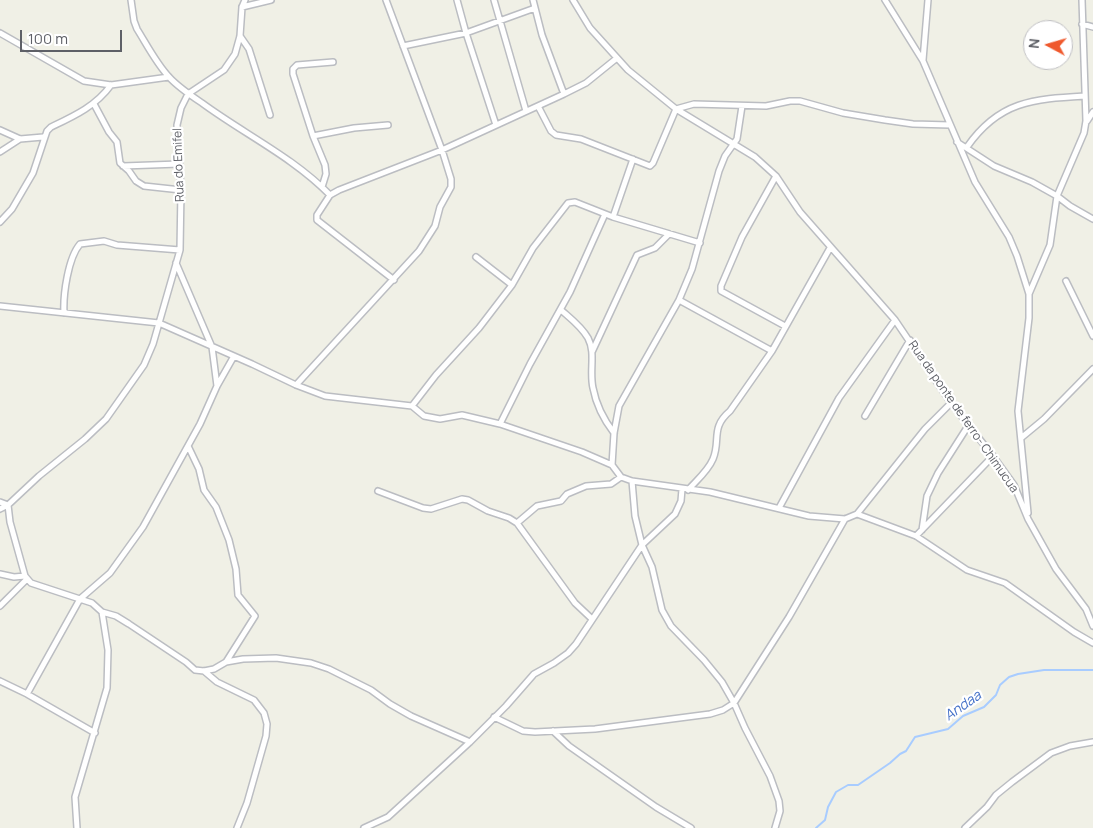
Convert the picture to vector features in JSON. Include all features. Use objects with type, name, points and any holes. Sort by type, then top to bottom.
[{"type":"street","points":[[131,0],[137,29],[169,77],[188,94],[219,116],[282,156],[330,195]]},
{"type":"street","points":[[188,94],[224,70],[235,54],[240,36],[242,7],[245,0]]},
{"type":"street","points":[[242,7],[271,0]]},
{"type":"street","points":[[296,385],[419,251],[432,232],[440,207],[451,187],[451,179],[442,150],[386,0]]},
{"type":"street","points":[[458,0],[466,33],[496,125]]},
{"type":"street","points":[[494,0],[526,111]]},
{"type":"street","points":[[533,0],[542,35],[564,94]]},
{"type":"street","name":"Rua da ponte de ferro- Chimucua","points":[[573,0],[590,28],[628,70],[676,110],[755,157],[776,176],[800,212],[895,320],[951,403],[1014,485],[1028,519],[1056,569],[1086,609],[1093,626]]},
{"type":"street","points":[[885,0],[923,61],[975,182],[1009,237],[1029,294],[1029,318],[1018,411],[1028,519]]},
{"type":"street","points":[[923,61],[928,0]]},
{"type":"street","points":[[1029,294],[1050,245],[1057,196],[1084,133],[1086,121],[1082,0]]},
{"type":"street","points":[[403,46],[466,33],[535,8]]},
{"type":"street","points":[[1082,24],[1093,27]]},
{"type":"street","points":[[0,33],[84,81],[111,85],[169,77]]},
{"type":"street","points":[[240,36],[250,49],[270,115]]},
{"type":"street","points":[[394,280],[318,220],[317,215],[330,195],[442,150],[564,94],[586,83],[617,58]]},
{"type":"street","points":[[322,187],[326,174],[325,165],[313,136],[294,78],[293,69],[297,65],[333,62]]},
{"type":"street","points":[[0,222],[12,209],[33,173],[43,137],[50,127],[94,104],[111,85]]},
{"type":"street","name":"Rua do Emifel","points":[[0,509],[8,505],[39,476],[85,440],[106,419],[144,365],[154,344],[180,250],[181,190],[177,125],[181,108],[188,94]]},
{"type":"street","points":[[967,147],[975,135],[991,120],[1018,105],[1034,100],[1085,96]]},
{"type":"street","points":[[538,106],[551,132],[556,135],[582,139],[650,166],[676,110],[694,104],[766,106],[800,101],[843,113],[913,124],[950,125]]},
{"type":"street","points":[[94,104],[109,132],[117,142],[120,163],[130,171],[136,181],[144,186],[181,190]]},
{"type":"street","points":[[612,465],[614,433],[619,406],[679,300],[692,269],[724,156],[738,134],[742,106]]},
{"type":"street","points":[[1086,121],[1093,112]]},
{"type":"street","points":[[313,136],[354,128],[388,125]]},
{"type":"street","points":[[0,130],[20,139]]},
{"type":"street","points":[[0,152],[20,139],[43,137]]},
{"type":"street","points":[[956,141],[994,166],[1032,182],[1093,219]]},
{"type":"street","points":[[613,217],[633,159]]},
{"type":"street","points":[[122,166],[179,164]]},
{"type":"street","points":[[776,176],[742,237],[721,286],[722,291],[785,326]]},
{"type":"street","points":[[412,406],[436,375],[480,328],[512,285],[533,248],[564,205],[575,202],[613,217],[700,243]]},
{"type":"street","points":[[500,424],[530,364],[561,310],[605,214]]},
{"type":"street","points":[[592,352],[637,255],[656,248],[669,234]]},
{"type":"street","points":[[64,313],[63,295],[74,253],[80,244],[104,242],[116,245],[180,250]]},
{"type":"street","points":[[364,828],[388,818],[470,742],[534,674],[568,653],[576,644],[642,545],[675,514],[685,489],[705,472],[714,458],[718,428],[722,418],[730,411],[772,351],[830,248]]},
{"type":"street","points":[[476,257],[512,285]]},
{"type":"street","points":[[176,263],[212,347],[217,386]]},
{"type":"street","points":[[1066,281],[1093,336]]},
{"type":"street","points":[[679,300],[772,351]]},
{"type":"street","points":[[0,306],[159,323],[324,396],[412,406],[424,416],[440,419],[462,415],[500,424],[582,452],[612,465],[622,477],[632,481],[710,492],[810,516],[845,519],[857,514],[925,429],[951,403]]},
{"type":"street","points":[[561,310],[581,328],[588,339],[592,352],[592,387],[606,422],[614,433]]},
{"type":"street","points":[[779,508],[838,398],[895,320]]},
{"type":"street","points":[[865,416],[910,340]]},
{"type":"street","points":[[27,694],[80,599],[110,573],[143,527],[188,446],[234,356]]},
{"type":"street","points":[[1021,438],[1044,419],[1093,369]]},
{"type":"street","points":[[922,530],[927,496],[938,472],[968,426]]},
{"type":"street","points":[[188,446],[199,468],[204,490],[216,507],[230,540],[236,569],[238,595],[255,616],[226,662]]},
{"type":"street","points":[[916,536],[993,456]]},
{"type":"street","points":[[517,523],[537,506],[560,500],[567,494],[586,486],[611,484],[622,477]]},
{"type":"street","points":[[632,481],[635,516],[642,545],[652,567],[662,610],[671,626],[704,660],[722,682],[734,703],[770,776],[779,801],[780,811],[775,828]]},
{"type":"street","points":[[378,491],[423,508],[432,509],[462,499],[468,500],[488,511],[509,518],[517,523],[575,603],[592,619]]},
{"type":"street","points":[[0,502],[8,505],[10,522],[26,578],[31,583],[92,603],[102,612],[116,616],[129,624],[195,670],[204,671],[226,662],[276,658],[311,663],[329,669],[371,690],[411,716],[470,742]]},
{"type":"street","points":[[857,514],[916,536],[967,570],[1005,583],[1074,632],[1093,643]]},
{"type":"street","points":[[494,717],[523,731],[553,731],[595,729],[710,714],[723,710],[734,703],[788,617],[845,519]]},
{"type":"street","points":[[0,574],[26,578]]},
{"type":"street","points":[[0,606],[26,578]]},
{"type":"street","points":[[77,828],[75,797],[95,733],[106,688],[108,650],[102,612]]},
{"type":"street","points":[[204,671],[217,682],[254,700],[264,713],[267,724],[266,736],[237,828]]},
{"type":"street","points":[[0,681],[27,694],[95,733]]},
{"type":"street","points":[[553,731],[569,746],[656,807],[691,828]]},
{"type":"street","points":[[965,828],[987,807],[996,795],[1051,753],[1070,746],[1093,742]]},
{"type":"waterway","name":"Andaa","points":[[816,828],[825,820],[828,807],[836,792],[848,785],[858,785],[890,763],[906,751],[915,737],[948,729],[963,716],[984,707],[996,695],[1000,685],[1009,677],[1044,670],[1093,670]]}]
